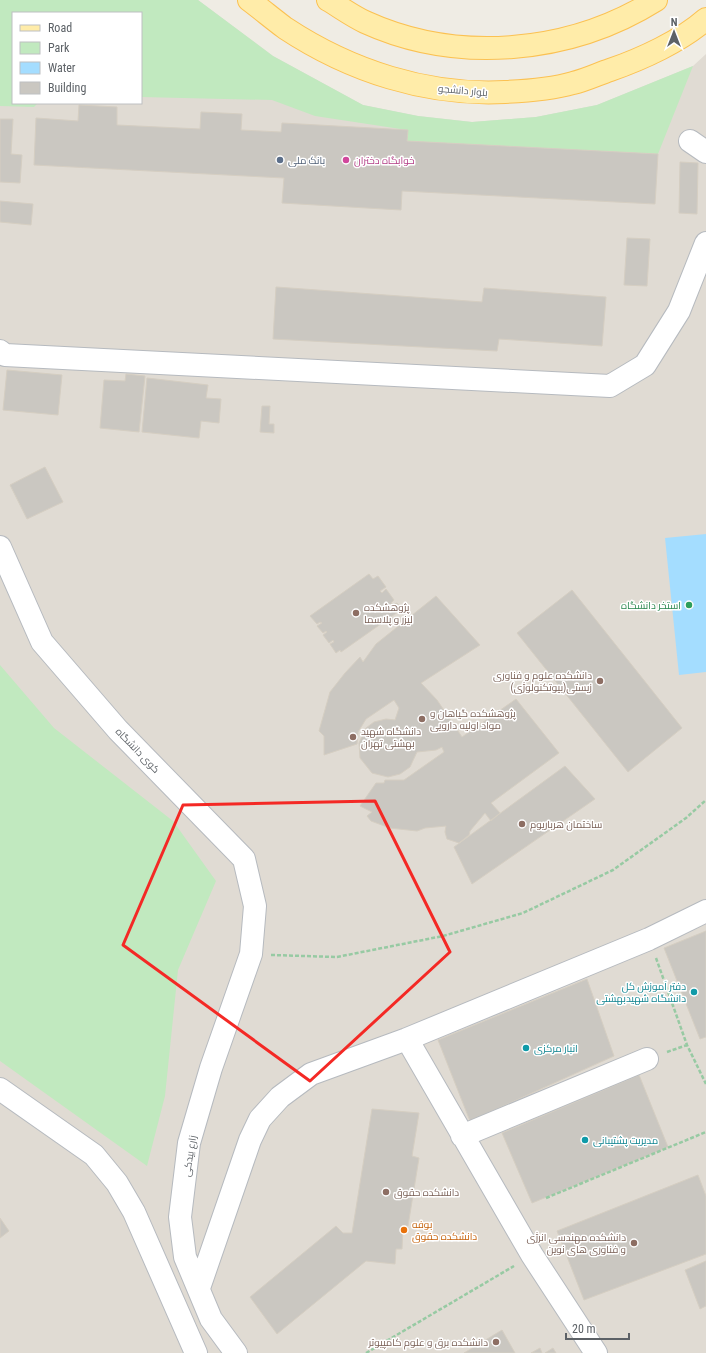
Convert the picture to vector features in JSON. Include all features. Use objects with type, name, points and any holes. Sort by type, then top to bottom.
[{"type":"main road","name":"بلوار دانشجو","points":[[249,0],[285,28],[318,48],[372,72],[416,86],[476,93],[525,91],[573,83],[627,64],[666,45],[706,19]]},
{"type":"main road","points":[[328,0],[364,22],[408,37],[452,47],[497,47],[536,45],[580,34],[617,21],[656,0]]},
{"type":"street","points":[[0,351],[5,355],[610,386],[645,365],[679,311],[706,243]]},
{"type":"street","name":"کوی دانشگاه","points":[[0,548],[42,642],[118,730],[244,859],[255,906],[251,954]]},
{"type":"street","points":[[199,1288],[250,1140],[260,1119],[280,1097],[311,1074],[407,1039],[649,939],[706,911]]},
{"type":"street","name":"زارع بیدکی","points":[[236,1353],[211,1319],[185,1257],[180,1217],[189,1143],[212,1068],[251,954]]},
{"type":"street","points":[[407,1039],[532,1255],[596,1353]]},
{"type":"street","points":[[462,1136],[647,1059]]},
{"type":"street","points":[[0,1089],[94,1155],[117,1183],[134,1212],[196,1353]]},
{"type":"path","points":[[251,954],[338,957],[443,936],[523,913],[613,870],[686,818],[706,800]]},
{"type":"path","points":[[649,939],[687,1045],[706,1084]]},
{"type":"path","points":[[546,1198],[706,1132]]},
{"type":"path","points":[[366,1353],[532,1255]]},
{"type":"highlighted area","points":[[375,801],[450,952],[310,1081],[123,945],[183,805]]},
{"type":"shaded area","name":"دانشگاه شهید بهشتی تهران","points":[[0,0],[198,0],[273,56],[363,105],[418,116],[472,122],[536,117],[597,105],[693,66],[706,54],[706,1353],[0,1353]]},
{"type":"green space","points":[[0,0],[198,0],[273,56],[363,105],[418,116],[472,122],[536,117],[597,105],[693,66],[658,154],[407,141],[407,130],[315,116],[272,100],[142,97],[142,12],[12,12],[12,104],[37,104],[34,107],[0,106]]},
{"type":"green space","points":[[0,665],[54,728],[173,821],[216,881],[178,970],[165,1096],[147,1166],[0,1061]]},
{"type":"water","name":"استخر دانشگاه","points":[[706,534],[706,672],[679,675],[665,538]]},
{"type":"building","name":"خوابگاه دختران","points":[[79,105],[117,107],[117,125],[200,129],[201,112],[242,114],[241,130],[281,132],[282,123],[408,130],[407,141],[658,154],[655,204],[402,191],[401,210],[282,203],[284,178],[34,165],[36,118],[78,121]]},
{"type":"building","points":[[0,119],[13,119],[11,154],[22,155],[20,183],[0,182]]},
{"type":"building","points":[[680,162],[698,163],[697,214],[679,213]]},
{"type":"building","points":[[0,201],[33,204],[31,225],[0,222]]},
{"type":"building","points":[[627,238],[650,239],[647,286],[624,285]]},
{"type":"building","points":[[276,287],[482,302],[484,288],[606,297],[602,346],[499,339],[497,351],[273,339]]},
{"type":"building","points":[[7,370],[62,375],[58,415],[3,410]]},
{"type":"building","points":[[126,374],[145,376],[139,432],[100,428],[104,380],[125,381]]},
{"type":"building","points":[[147,378],[208,385],[206,398],[221,399],[219,423],[201,421],[199,438],[142,432]]},
{"type":"building","points":[[262,406],[270,406],[269,424],[274,424],[274,433],[260,432]]},
{"type":"building","points":[[45,467],[63,502],[27,519],[10,485]]},
{"type":"building","name":"پژوهشکده لیزر و پلاسما","points":[[369,574],[373,579],[378,576],[386,587],[380,591],[382,593],[386,589],[394,600],[391,603],[392,605],[397,603],[402,609],[341,652],[340,650],[336,653],[330,644],[334,642],[333,640],[329,643],[323,635],[327,632],[326,631],[323,633],[317,626],[322,623],[320,622],[317,624],[310,616]]},
{"type":"building","name":"دانشکده علوم و فناوری زیستی(بیوتکنولوژی)","points":[[572,590],[682,728],[628,772],[517,633]]},
{"type":"building","name":"پژوهشکده گیاهان و مواد اولیه دارویی","points":[[436,596],[480,645],[421,683],[437,700],[462,737],[516,699],[559,753],[491,803],[500,813],[491,821],[485,813],[470,831],[469,835],[459,843],[447,839],[445,832],[446,826],[425,828],[417,831],[390,828],[371,821],[367,816],[372,812],[360,806],[376,783],[384,783],[385,780],[404,780],[444,752],[442,747],[436,750],[417,752],[410,767],[400,774],[388,777],[372,773],[360,758],[359,743],[366,728],[374,722],[386,719],[395,720],[399,708],[394,700],[366,719],[358,732],[357,744],[324,755],[324,736],[319,731],[330,692],[345,673],[360,657],[363,662],[376,644]]},
{"type":"building","name":"ساختمان هرباریوم","points":[[565,766],[595,799],[472,884],[454,847]]},
{"type":"building","name":"دفتر آموزش کل دانشگاه شهیدبهشتی","points":[[706,931],[706,1037],[700,1039],[664,948]]},
{"type":"building","name":"انبار مرکزی","points":[[587,979],[614,1056],[470,1121],[438,1040]]},
{"type":"building","name":"مدیریت پشتیبانی","points":[[639,1075],[668,1147],[532,1203],[502,1133]]},
{"type":"building","name":"دانشکده حقوق","points":[[372,1109],[419,1113],[412,1156],[419,1158],[408,1226],[403,1226],[402,1249],[396,1249],[395,1264],[366,1261],[277,1334],[250,1297],[336,1226],[343,1233],[352,1233]]},
{"type":"building","name":"دانشکده مهندسی انرژی و فناوری های نوین","points":[[698,1175],[706,1196],[706,1254],[584,1300],[557,1231]]},
{"type":"building","points":[[0,1218],[9,1231],[0,1238]]},
{"type":"building","points":[[706,1261],[706,1306],[700,1309],[685,1270]]},
{"type":"building","name":"دانشکده برق و علوم کامپیوتر","points":[[502,1330],[515,1353],[464,1353]]},
{"type":"building","points":[[540,1348],[542,1353],[531,1353]]},
{"type":"building","points":[[553,1348],[556,1353],[545,1353]]},
{"type":"place","name":"بانک ملی","points":[[280,160]]},
{"type":"place","name":"خوابگاه دختران","points":[[346,160]]},
{"type":"place","name":"استخر دانشگاه","points":[[689,605]]},
{"type":"place","name":"پژوهشکده لیزر و پلاسما","points":[[356,613]]},
{"type":"place","name":"دانشکده علوم و فناوری زیستی(بیوتکنولوژی)","points":[[600,681]]},
{"type":"place","name":"پژوهشکده گیاهان و مواد اولیه دارویی","points":[[422,719]]},
{"type":"place","name":"دانشگاه شهید بهشتی تهران","points":[[353,737]]},
{"type":"place","name":"ساختمان هرباریوم","points":[[522,824]]},
{"type":"place","name":"دفتر آموزش کل دانشگاه شهیدبهشتی","points":[[694,992]]},
{"type":"place","name":"انبار مرکزی","points":[[526,1048]]},
{"type":"place","name":"مدیریت پشتیبانی","points":[[585,1140]]},
{"type":"place","name":"دانشکده حقوق","points":[[386,1192]]},
{"type":"place","name":"بوفه دانشکده حقوق","points":[[404,1230]]},
{"type":"place","name":"دانشکده مهندسی انرژی و فناوری های نوین","points":[[634,1243]]},
{"type":"place","name":"دانشکده برق و علوم کامپیوتر","points":[[496,1342]]}]
